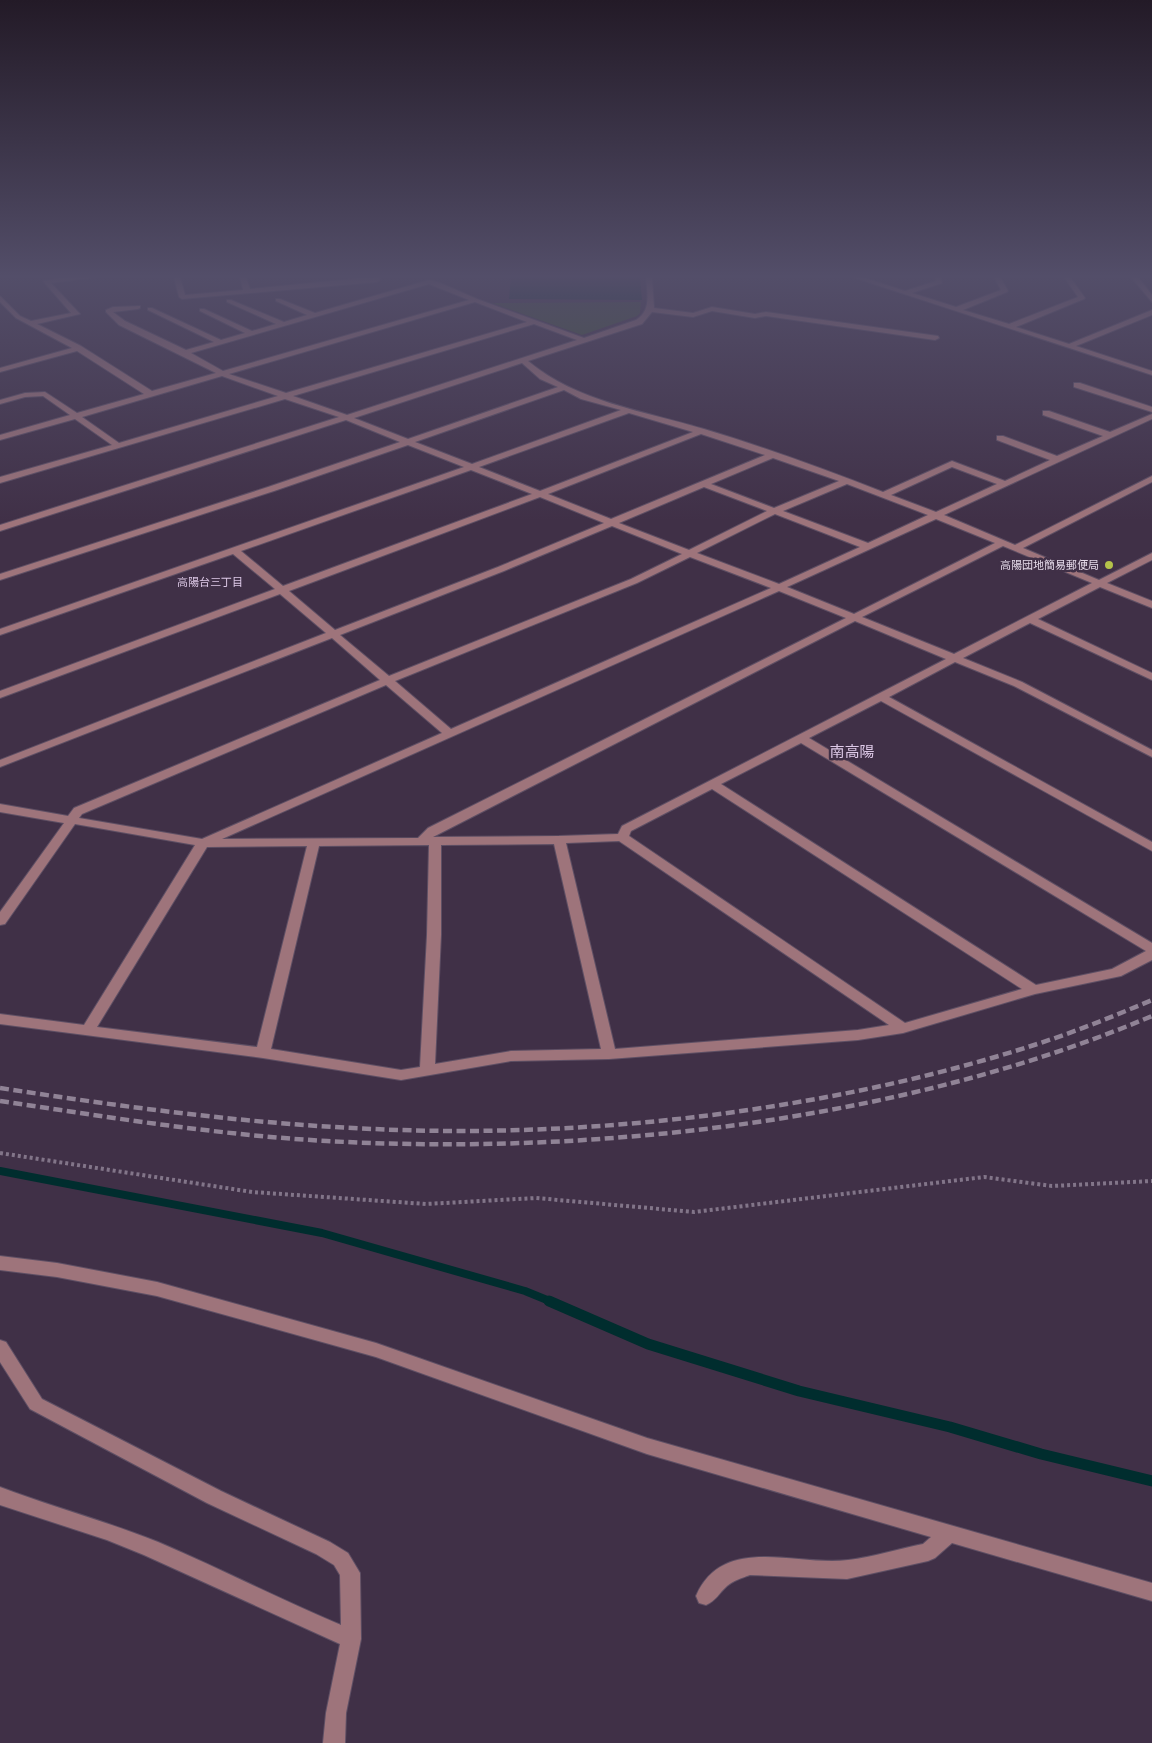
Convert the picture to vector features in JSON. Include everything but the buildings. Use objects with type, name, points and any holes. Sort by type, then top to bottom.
[{"type":"street","points":[[2,368],[39,358]]},
{"type":"street","points":[[94,358],[152,395]]},
{"type":"street","points":[[195,358],[223,374],[348,418],[1018,684],[1152,754]]},
{"type":"street","points":[[0,438],[276,358]]},
{"type":"street","points":[[0,480],[412,358]]},
{"type":"street","points":[[0,528],[348,418],[528,358]]},
{"type":"street","points":[[1108,358],[1152,373]]},
{"type":"street","points":[[523,360],[543,377],[584,397],[702,431],[847,481],[938,516],[1152,605]]},
{"type":"street","points":[[1138,368],[1152,362]]},
{"type":"street","points":[[1077,385],[1152,410]]},
{"type":"street","points":[[0,577],[271,489],[563,388]]},
{"type":"street","points":[[0,402],[26,395],[44,394],[118,446]]},
{"type":"street","points":[[0,632],[629,410]]},
{"type":"street","points":[[1046,413],[1112,436]]},
{"type":"street","points":[[89,1029],[203,843],[870,547],[1152,416]]},
{"type":"street","points":[[0,695],[540,494],[702,431]]},
{"type":"street","points":[[1000,438],[1059,460]]},
{"type":"street","points":[[0,764],[501,569],[773,455]]},
{"type":"street","points":[[883,495],[952,464],[1006,484]]},
{"type":"street","points":[[1015,548],[1152,479]]},
{"type":"street","points":[[0,921],[78,811],[388,680],[634,581],[776,511],[847,481]]},
{"type":"street","points":[[702,484],[870,547]]},
{"type":"street","points":[[427,1071],[434,935],[428,841],[432,832],[1002,543]]},
{"type":"street","points":[[235,550],[450,734]]},
{"type":"street","points":[[622,836],[626,829],[1032,620],[1152,556]]},
{"type":"street","points":[[1032,620],[1152,677]]},
{"type":"street","points":[[881,697],[1152,847]]},
{"type":"street","points":[[801,738],[1152,949]]},
{"type":"street","points":[[713,784],[1034,990]]},
{"type":"street","points":[[0,808],[203,843],[559,840],[622,836],[903,1028]]},
{"type":"street","points":[[559,840],[609,1054]]},
{"type":"street","points":[[263,1053],[314,842]]},
{"type":"street","points":[[0,1019],[263,1053],[401,1075],[511,1056],[609,1054],[858,1036],[903,1028],[1034,990],[1116,972],[1152,954]]},
{"type":"street","points":[[0,1263],[57,1270],[157,1289],[376,1350],[647,1446],[1152,1592]]},
{"type":"street","points":[[0,1347],[36,1404],[214,1497],[323,1548],[341,1559],[350,1573],[351,1639],[336,1713],[334,1743]]},
{"type":"street","points":[[0,1496],[22,1506],[122,1537],[300,1618],[351,1639]]},
{"type":"street","points":[[706,1596],[720,1580],[733,1571],[750,1566],[847,1570],[928,1552],[948,1534]]},
{"type":"path","points":[[0,1153],[252,1192],[426,1204],[536,1198],[694,1212],[984,1177],[1052,1186],[1152,1181]]},
{"type":"waterway","points":[[0,1171],[322,1233],[525,1291],[552,1302]]},
{"type":"waterway","points":[[549,1301],[648,1344],[799,1391],[950,1427],[1041,1454],[1152,1481]]},
{"type":"railway","points":[[0,1088],[187,1114],[327,1127],[455,1131],[622,1124],[707,1116],[873,1088],[953,1069],[1031,1046],[1062,1036],[1152,1000]]},
{"type":"railway","points":[[0,1101],[204,1130],[327,1141],[429,1144],[534,1143],[640,1136],[747,1124],[853,1106],[956,1082],[1056,1052],[1152,1016]]},
{"type":"place","name":"高陽団地簡易郵便局","points":[[1109,565]]},
{"type":"district","name":"高陽台三丁目","points":[[210,582]]},
{"type":"district","name":"南高陽","points":[[852,752]]}]
